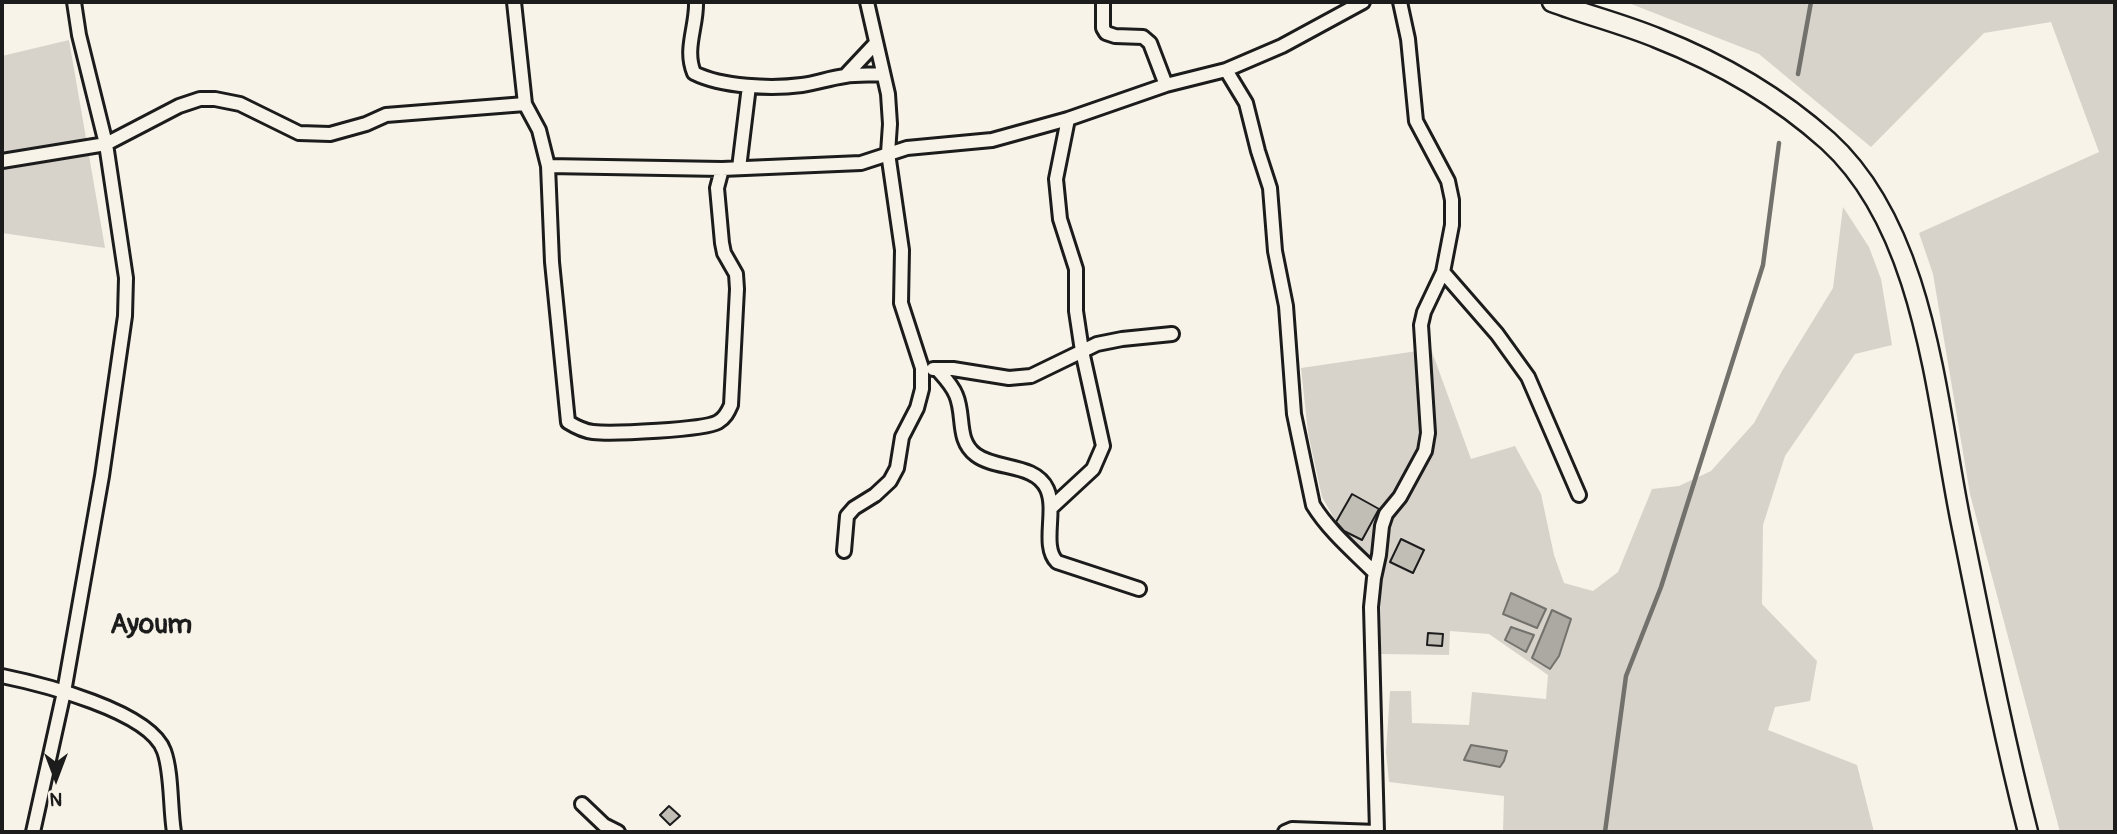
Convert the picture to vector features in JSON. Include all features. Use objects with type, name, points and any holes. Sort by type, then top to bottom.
[{"type":"street","points":[[33,832],[64,692],[102,477],[125,316],[126,278],[106,144],[79,35],[74,2]]},
{"type":"street","points":[[514,2],[526,104],[542,137],[548,166],[552,262],[568,422],[576,427],[589,432],[607,433],[716,424],[725,418],[732,405],[737,289],[736,274],[724,253],[722,243],[717,188],[722,169]]},
{"type":"street","points":[[696,2],[690,46],[690,64],[694,73],[716,81],[749,86],[800,85],[845,76],[883,74]]},
{"type":"street","points":[[844,551],[847,516],[853,508],[875,495],[890,481],[897,468],[902,437],[918,408],[922,389],[922,368],[901,303],[901,237],[890,181],[888,94],[867,2]]},
{"type":"street","points":[[1103,2],[1105,33],[1143,37],[1150,43],[1166,85]]},
{"type":"street","points":[[548,166],[722,169],[861,163],[907,148],[992,140],[1068,119],[1166,85],[1226,70],[1282,47],[1363,2]]},
{"type":"street","points":[[1285,832],[1292,829],[1377,832],[1371,633],[1375,573],[1386,514],[1400,497],[1425,451],[1428,433],[1421,325],[1423,312],[1443,272],[1452,225],[1452,200],[1448,181],[1416,121],[1408,39],[1400,2]]},
{"type":"street","points":[[1552,2],[1668,43],[1706,59],[1757,88],[1829,142],[1854,169],[1876,200],[1893,234],[1913,288],[1928,350],[1961,522],[2028,832]]},
{"type":"street","points":[[845,76],[875,44]]},
{"type":"street","points":[[1226,70],[1246,103],[1270,188],[1275,251],[1286,306],[1294,414],[1313,505],[1375,573]]},
{"type":"street","points":[[739,168],[749,86]]},
{"type":"street","points":[[2,161],[106,144],[179,106],[200,99],[240,104],[299,133],[330,134],[386,115],[526,104]]},
{"type":"street","points":[[1052,507],[1093,469],[1103,446],[1082,351],[1076,311],[1076,269],[1060,219],[1056,179],[1068,119]]},
{"type":"street","points":[[1443,272],[1528,377],[1579,495]]},
{"type":"street","points":[[922,368],[953,369],[1009,378],[1031,376],[1097,344],[1172,334]]},
{"type":"street","points":[[937,369],[957,397],[967,446],[977,456],[1036,477],[1046,487],[1052,507],[1052,557],[1057,562],[1139,589]]},
{"type":"street","points":[[2,676],[64,692],[117,711],[155,735],[164,751],[168,768],[174,832]]},
{"type":"street","points":[[582,804],[604,825],[618,832]]},
{"type":"shaded area","points":[[1626,2],[2115,2],[2115,832],[2060,832],[1970,494],[1933,274],[1919,233],[2099,152],[2051,22],[1984,33],[1871,147],[1759,54]]},
{"type":"shaded area","points":[[69,40],[105,248],[2,233],[2,56]]},
{"type":"shaded area","points":[[1843,207],[1869,247],[1881,279],[1892,345],[1855,354],[1785,456],[1763,525],[1762,604],[1817,661],[1810,701],[1775,707],[1768,730],[1857,765],[1874,832],[1503,832],[1504,796],[1389,782],[1386,752],[1390,691],[1411,691],[1412,723],[1469,725],[1472,692],[1546,699],[1548,675],[1489,634],[1450,631],[1449,655],[1381,654],[1380,580],[1373,561],[1343,534],[1322,497],[1308,433],[1301,368],[1431,349],[1471,459],[1515,446],[1541,494],[1554,555],[1564,583],[1593,591],[1618,572],[1652,489],[1679,486],[1711,471],[1754,423],[1833,288]],"holes":[[[1571,619],[1559,656],[1550,669],[1532,658]]]},
{"type":"shaded area","points":[[1511,593],[1546,609],[1537,628],[1503,614]]},
{"type":"shaded area","points":[[1552,610],[1571,619],[1559,656],[1550,669],[1532,658]]},
{"type":"shaded area","points":[[1511,627],[1534,635],[1526,652],[1505,640]]},
{"type":"shaded area","points":[[1471,745],[1507,751],[1504,761],[1500,767],[1464,760]]},
{"type":"building","points":[[1352,494],[1379,509],[1362,540],[1344,531],[1336,522]]},
{"type":"building","points":[[1401,539],[1424,550],[1413,573],[1390,562]]},
{"type":"building","points":[[1428,633],[1443,634],[1442,646],[1427,645]]},
{"type":"building","points":[[669,806],[680,816],[670,825],[660,815]]},
{"type":"waterway","points":[[1798,74],[1811,2]]},
{"type":"waterway","points":[[1605,832],[1626,676],[1661,587],[1763,265],[1779,143]]},
{"type":"district","name":"Ayoum","points":[[151,626]]}]
